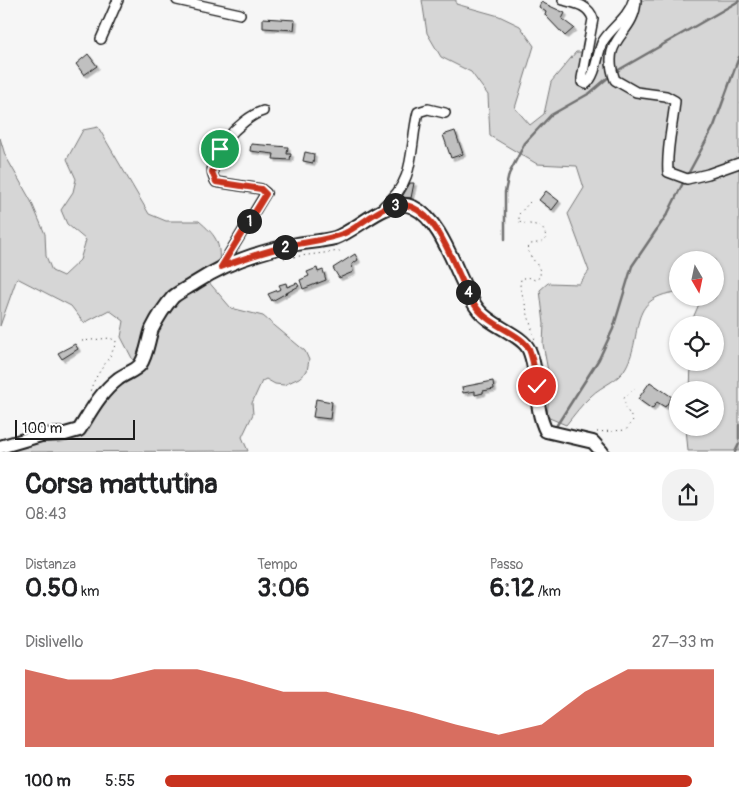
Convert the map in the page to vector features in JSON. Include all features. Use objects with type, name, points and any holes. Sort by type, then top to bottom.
[{"type":"main road","points":[[0,446],[41,435],[65,434],[80,430],[99,397],[118,378],[139,366],[153,328],[174,297],[221,267],[257,253],[334,238],[359,227],[378,211],[396,205],[412,207],[430,221],[474,304],[484,318],[528,347],[533,362],[542,422],[546,430],[593,442],[602,452]]},
{"type":"street","points":[[101,39],[118,0]]},
{"type":"street","points":[[177,0],[240,14]]},
{"type":"street","points":[[563,0],[584,7],[592,13],[593,19],[582,78],[582,82],[586,84],[591,79],[603,42],[628,12],[635,0]]},
{"type":"street","points":[[635,0],[633,16],[611,50],[609,64],[615,80],[636,92],[666,96],[675,101],[673,131],[667,156],[668,172],[688,179],[739,163]]},
{"type":"street","points":[[378,211],[392,200],[401,188],[410,169],[418,112],[428,109],[445,113]]},
{"type":"street","points":[[221,267],[266,194],[261,189],[223,185],[216,182],[212,172],[220,149],[236,129],[247,118],[263,111]]},
{"type":"path","points":[[530,202],[519,214],[519,222],[541,226],[545,230],[546,238],[543,242],[531,244],[528,248],[528,252],[538,265],[540,277],[535,280],[528,277],[521,279],[520,286],[538,347]]},
{"type":"path","points":[[278,248],[282,258],[340,251]]},
{"type":"path","points":[[82,341],[110,338],[116,341],[114,349],[92,382],[90,392],[95,404]]},
{"type":"path","points":[[595,432],[626,430],[633,420],[627,410],[624,398],[635,388]]},
{"type":"shaded area","points":[[422,0],[456,0],[456,4],[499,16],[520,26],[534,46],[515,108],[530,125],[544,114],[551,82],[576,52],[593,52],[609,42],[640,7],[639,0],[739,0],[739,451],[688,451],[687,436],[724,436],[724,381],[690,381],[691,371],[724,371],[724,316],[694,316],[698,306],[724,306],[724,251],[669,251],[669,294],[650,302],[643,310],[639,319],[631,355],[623,372],[591,396],[566,425],[547,417],[550,382],[543,344],[544,324],[540,290],[548,283],[579,284],[589,271],[568,214],[584,188],[577,166],[537,164],[490,136],[488,95],[471,72],[441,57],[427,33]]},
{"type":"shaded area","points":[[98,127],[149,214],[166,221],[199,221],[216,239],[219,250],[219,265],[169,298],[134,362],[121,337],[124,321],[109,310],[84,323],[71,306],[17,278],[0,326],[0,138],[5,155],[31,201],[45,234],[46,256],[52,271],[63,276],[80,260],[86,240],[67,224],[61,210],[73,192],[76,179],[67,159],[83,130]]},
{"type":"shaded area","points":[[207,280],[231,308],[263,316],[305,351],[309,360],[307,371],[299,378],[284,385],[275,384],[266,379],[262,381],[252,403],[253,414],[242,437],[248,451],[0,452],[29,440],[69,438],[109,392],[134,376],[161,323],[179,300]]},
{"type":"building","points":[[541,2],[565,13],[562,19],[574,28],[565,36],[545,15],[546,12],[539,7]]},
{"type":"building","points":[[263,18],[295,20],[294,30],[263,28]]},
{"type":"building","points":[[88,54],[97,66],[84,75],[76,64]]},
{"type":"building","points":[[455,131],[463,154],[451,158],[443,135]]},
{"type":"building","points":[[251,144],[288,147],[287,154],[291,154],[290,160],[273,159],[274,154],[250,151]]},
{"type":"building","points":[[305,152],[314,154],[313,163],[303,161]]},
{"type":"building","points":[[410,183],[414,183],[411,198],[402,197]]},
{"type":"building","points":[[546,191],[559,201],[552,210],[539,200]]},
{"type":"building","points":[[355,254],[358,260],[352,264],[353,272],[339,278],[333,268]]},
{"type":"building","points":[[317,268],[318,272],[323,270],[326,280],[303,289],[300,280],[309,276],[307,272]]},
{"type":"building","points":[[286,283],[287,287],[297,283],[299,286],[272,301],[268,294],[281,289],[279,285]]},
{"type":"building","points":[[75,344],[78,349],[62,359],[58,353]]},
{"type":"building","points":[[493,381],[494,389],[475,395],[475,391],[463,393],[462,387]]},
{"type":"building","points":[[650,382],[669,395],[669,401],[665,407],[657,402],[652,409],[638,399]]},
{"type":"building","points":[[316,399],[332,402],[330,419],[313,417]]},
{"type":"waterway","points":[[615,72],[739,1]]},
{"type":"waterway","points":[[687,176],[714,126],[739,57]]},
{"type":"waterway","points":[[505,239],[505,192],[509,174],[525,143],[551,115],[590,93],[611,75]]},
{"type":"waterway","points":[[555,428],[599,359],[613,329],[632,266],[668,213],[684,181]]},
{"type":"waterway","points":[[739,425],[739,439]]},
{"type":"waterway","points":[[735,452],[739,444]]},
{"type":"route","points":[[220,149],[212,172],[216,182],[223,185],[261,189],[266,194],[221,267],[257,253],[334,238],[359,227],[378,211],[396,205],[412,207],[430,221],[474,304],[484,318],[528,347],[537,386]]}]
